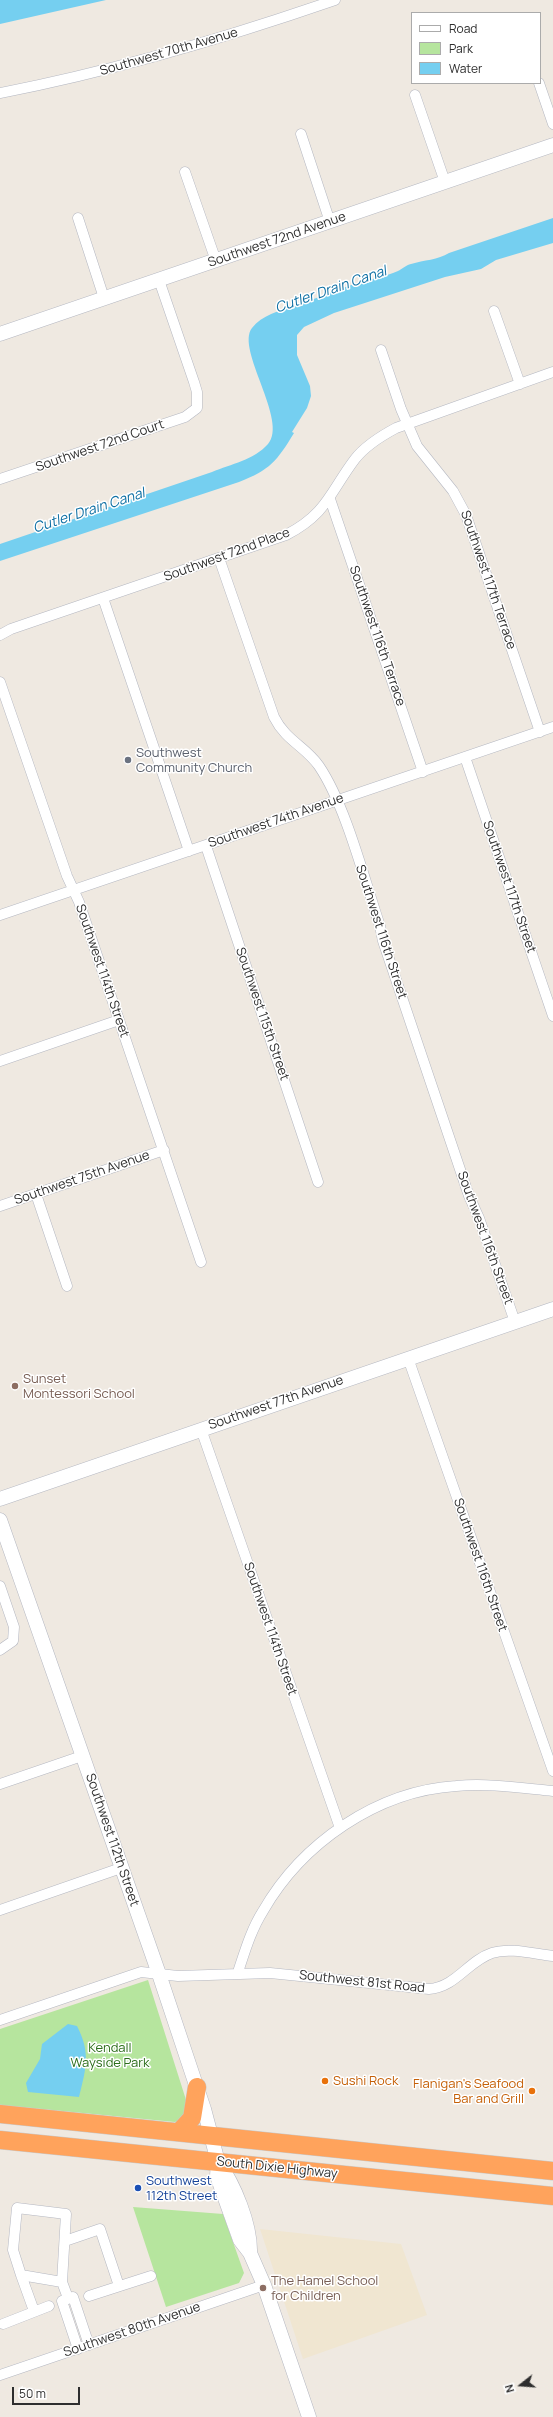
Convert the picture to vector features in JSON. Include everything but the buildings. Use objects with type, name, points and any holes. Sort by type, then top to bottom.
[{"type":"highway","points":[[179,2132],[192,2118],[197,2087]]},
{"type":"highway","name":"South Dixie Highway","points":[[0,2114],[553,2171]]},
{"type":"highway","name":"South Dixie Highway","points":[[0,2140],[553,2196]]},
{"type":"street","name":"Southwest 70th Avenue","points":[[0,93],[75,78],[162,55],[286,18],[335,0]]},
{"type":"street","points":[[539,84],[553,124]]},
{"type":"street","points":[[415,95],[445,182]]},
{"type":"street","points":[[301,134],[330,222]]},
{"type":"street","name":"Southwest 72nd Avenue","points":[[0,334],[553,145]]},
{"type":"street","points":[[185,172],[216,261]]},
{"type":"street","points":[[78,218],[104,298]]},
{"type":"street","name":"Southwest 72nd Court","points":[[0,479],[185,417],[197,408],[197,392],[159,280]]},
{"type":"street","points":[[494,311],[520,384]]},
{"type":"street","name":"Southwest 117th Terrace","points":[[381,350],[407,424],[417,446],[453,491],[466,515],[540,732]]},
{"type":"street","name":"Southwest 72nd Place","points":[[0,635],[11,629],[276,539],[296,530],[318,514],[330,500],[356,459],[364,450],[381,436],[407,424],[553,372]]},
{"type":"street","name":"Southwest 116th Terrace","points":[[330,500],[423,772]]},
{"type":"street","name":"Southwest 116th Street","points":[[219,558],[274,717],[284,733],[319,766],[342,813],[380,926],[383,941],[467,1189],[515,1322]]},
{"type":"street","points":[[103,598],[189,852]]},
{"type":"street","name":"Southwest 114th Street","points":[[0,682],[74,890],[201,1262]]},
{"type":"street","name":"Southwest 74th Avenue","points":[[0,915],[553,727]]},
{"type":"street","name":"Southwest 117th Street","points":[[465,757],[553,1016]]},
{"type":"street","name":"Southwest 115th Street","points":[[206,846],[318,1182]]},
{"type":"street","points":[[0,1061],[119,1020]]},
{"type":"street","name":"Southwest 75th Avenue","points":[[0,1206],[164,1150]]},
{"type":"street","points":[[36,1194],[67,1286]]},
{"type":"street","name":"Southwest 77th Avenue","points":[[0,1499],[553,1309]]},
{"type":"street","name":"Southwest 116th Street","points":[[408,1358],[553,1771]]},
{"type":"street","name":"Southwest 114th Street","points":[[201,1429],[340,1828]]},
{"type":"street","name":"Southwest 112th Street","points":[[0,1520],[159,1974],[197,2087],[212,2136],[218,2162],[230,2178],[250,2239],[250,2253],[264,2286],[309,2417]]},
{"type":"street","points":[[0,1586],[14,1626],[15,1636],[10,1645],[0,1650]]},
{"type":"street","points":[[0,1784],[82,1756]]},
{"type":"street","points":[[238,1972],[255,1926],[276,1890],[309,1852],[340,1828],[394,1800],[442,1787],[486,1785],[553,1791]]},
{"type":"street","points":[[0,1910],[121,1868]]},
{"type":"street","name":"Southwest 81st Road","points":[[0,2020],[141,1972],[178,1976],[238,1972],[270,1973],[435,1989],[448,1984],[492,1953],[507,1951],[553,1956]]},
{"type":"street","points":[[34,2311],[13,2250],[17,2208],[66,2214],[62,2282],[89,2345]]},
{"type":"street","points":[[65,2240],[100,2229],[120,2286]]},
{"type":"street","points":[[21,2275],[62,2282]]},
{"type":"street","points":[[89,2296],[151,2276]]},
{"type":"street","name":"Southwest 80th Avenue","points":[[1,2372],[78,2349],[264,2286]]},
{"type":"street","points":[[68,2299],[78,2349]]},
{"type":"street","points":[[3,2324],[49,2306]]},
{"type":"shaded area","points":[[260,2229],[401,2244],[427,2315],[303,2359]]},
{"type":"green space","name":"Kendall Wayside Park","points":[[148,1980],[187,2103],[182,2119],[175,2122],[0,2105],[0,2029]]},
{"type":"green space","points":[[133,2207],[223,2214],[244,2273],[239,2283],[166,2307]]},
{"type":"water","points":[[0,0],[106,0],[0,24]]},
{"type":"water","points":[[553,218],[553,243],[496,260],[481,269],[445,277],[334,313],[304,327],[297,335],[297,355],[310,386],[311,396],[307,408],[292,432],[294,433],[283,451],[266,469],[239,482],[0,561],[0,544],[242,461],[256,454],[268,444],[273,433],[272,419],[250,352],[249,338],[252,328],[261,320],[277,312],[357,283],[393,273],[406,266],[440,257]]},
{"type":"water","points":[[68,2024],[77,2026],[86,2053],[84,2078],[79,2097],[28,2092],[26,2083],[40,2059],[42,2044]]},
{"type":"place","name":"Southwest Community Church","points":[[128,760]]},
{"type":"place","name":"Sunset Montessori School","points":[[15,1386]]},
{"type":"place","name":"Sushi Rock","points":[[325,2081]]},
{"type":"place","name":"Flanigan's Seafood Bar and Grill","points":[[532,2091]]},
{"type":"place","name":"Southwest 112th Street","points":[[138,2188]]},
{"type":"place","name":"The Hamel School for Children","points":[[263,2288]]},
{"type":"water label","name":"Cutler Drain Canal","points":[[331,290]]},
{"type":"water label","name":"Cutler Drain Canal","points":[[89,511]]}]
